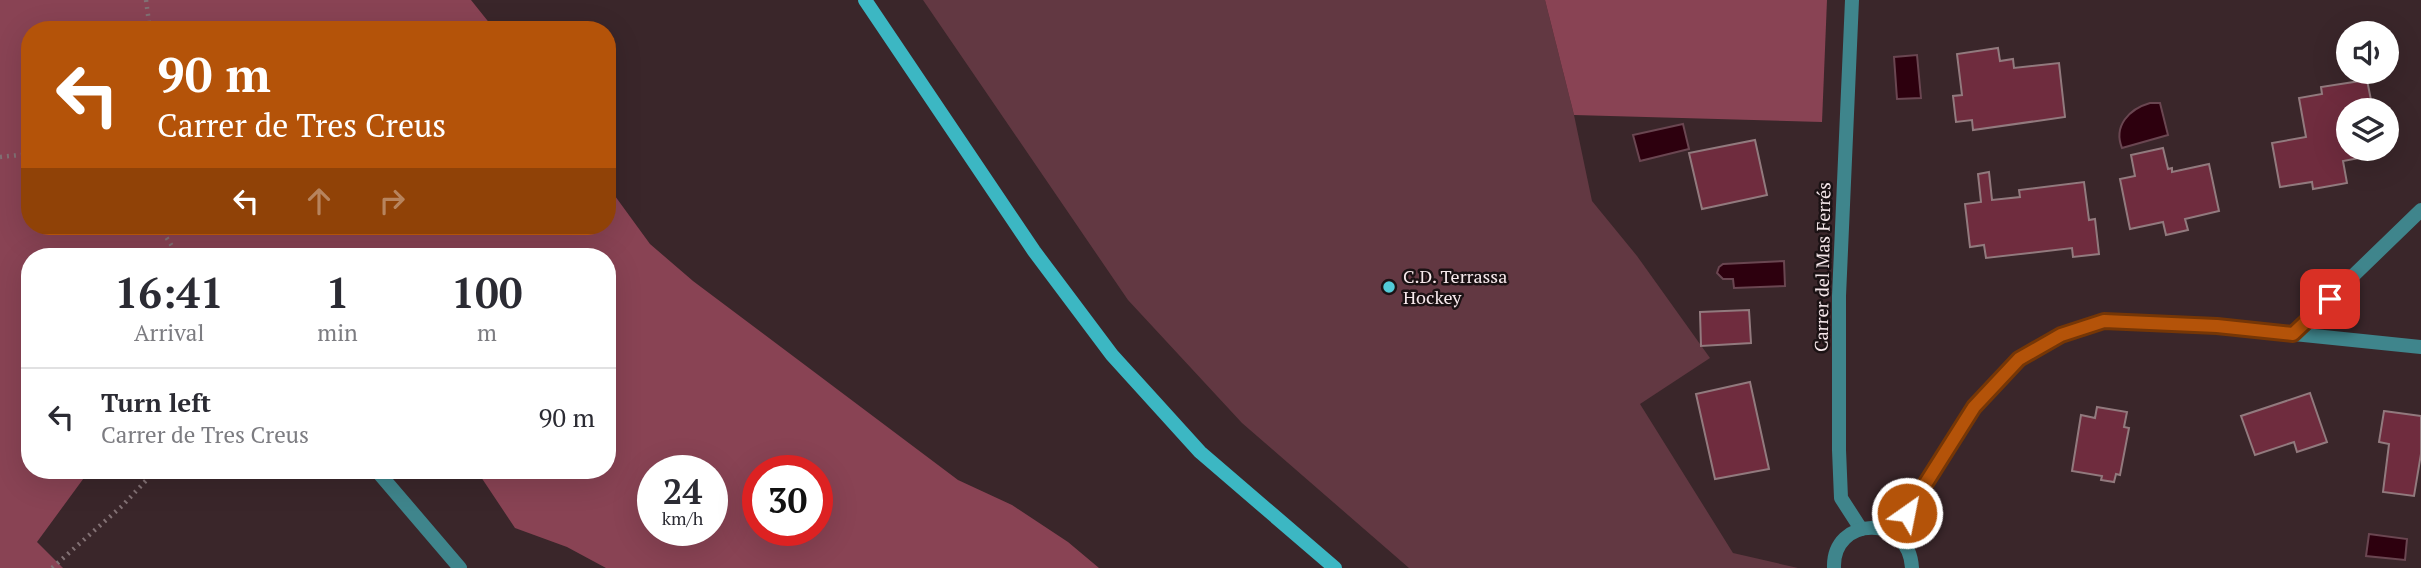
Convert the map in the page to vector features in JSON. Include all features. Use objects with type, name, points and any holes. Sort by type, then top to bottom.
[{"type":"street","points":[[865,0],[1034,251],[1112,355],[1200,452],[1335,568]]},
{"type":"street","name":"Carrer del Mas Ferrés","points":[[1852,0],[1839,296],[1839,450],[1841,498],[1861,529]]},
{"type":"street","points":[[2293,334],[2421,210]]},
{"type":"street","points":[[1894,533],[1974,407],[2019,359],[2061,335],[2104,321],[2217,326],[2421,347]]},
{"type":"street","points":[[384,479],[460,568]]},
{"type":"street","points":[[1834,568],[1833,561],[1838,547],[1847,536],[1861,529],[1878,527],[1894,533],[1906,544],[1912,558],[1912,568]]},
{"type":"path","points":[[146,0],[149,21]]},
{"type":"path","points":[[0,157],[21,155]]},
{"type":"path","points":[[52,568],[122,506],[147,479]]},
{"type":"shaded area","points":[[0,0],[471,0],[488,21],[21,21],[21,235],[616,235],[616,197],[650,244],[693,281],[958,480],[1012,505],[1068,542],[1099,568],[606,568],[567,547],[515,528],[482,479],[616,479],[616,248],[21,248],[21,479],[83,479],[37,542],[63,568],[0,568]]},
{"type":"shaded area","name":"C.D. Terrassa Hockey","points":[[923,0],[1545,0],[1592,201],[1637,256],[1710,358],[1640,404],[1733,553],[1798,568],[1409,568],[1242,423],[1128,300]]},
{"type":"shaded area","points":[[1545,0],[1827,0],[1822,122],[1574,115]]},
{"type":"shaded area","points":[[1917,55],[1921,98],[1897,99],[1894,57]]},
{"type":"shaded area","points":[[2150,103],[2160,103],[2168,135],[2122,148],[2121,126],[2136,109]]},
{"type":"shaded area","points":[[1683,124],[1689,149],[1640,161],[1633,135]]},
{"type":"shaded area","points":[[1784,261],[1785,286],[1734,288],[1733,279],[1723,279],[1717,273],[1723,264]]},
{"type":"shaded area","points":[[2369,534],[2407,539],[2405,560],[2366,556]]},
{"type":"building","points":[[1998,48],[2000,61],[2013,59],[2014,68],[2059,63],[2065,117],[1973,130],[1972,120],[1956,122],[1953,96],[1962,95],[1957,54]]},
{"type":"building","points":[[2368,84],[2371,98],[2336,98],[2336,161],[2343,161],[2347,183],[2313,189],[2312,182],[2280,187],[2272,143],[2306,137],[2299,98],[2322,94],[2321,87]]},
{"type":"building","points":[[1755,140],[1767,195],[1702,209],[1689,153]]},
{"type":"building","points":[[2163,148],[2168,169],[2172,168],[2172,172],[2209,164],[2219,211],[2185,219],[2188,230],[2166,235],[2163,222],[2130,229],[2120,179],[2135,176],[2131,155]]},
{"type":"building","points":[[1989,172],[1992,200],[2020,197],[2019,190],[2084,182],[2089,220],[2095,219],[2099,254],[2073,257],[2072,248],[1986,258],[1984,245],[1970,247],[1965,204],[1981,202],[1978,174]]},
{"type":"building","points":[[1749,310],[1751,343],[1701,346],[1700,312]]},
{"type":"building","points":[[1750,382],[1769,469],[1715,479],[1696,394]]},
{"type":"building","points":[[2310,393],[2327,442],[2297,452],[2294,442],[2255,455],[2241,416]]},
{"type":"building","points":[[2097,407],[2127,412],[2124,427],[2129,428],[2120,475],[2116,474],[2114,482],[2101,480],[2102,476],[2072,471],[2081,415],[2095,418]]},
{"type":"building","points":[[2384,411],[2421,416],[2421,454],[2414,496],[2383,492],[2389,444],[2379,442]]},
{"type":"place","name":"C.D. Terrassa Hockey","points":[[1389,287]]},
{"type":"route","points":[[1907,513],[1974,407],[2019,359],[2061,335],[2104,321],[2217,326],[2293,334],[2330,299]]}]
